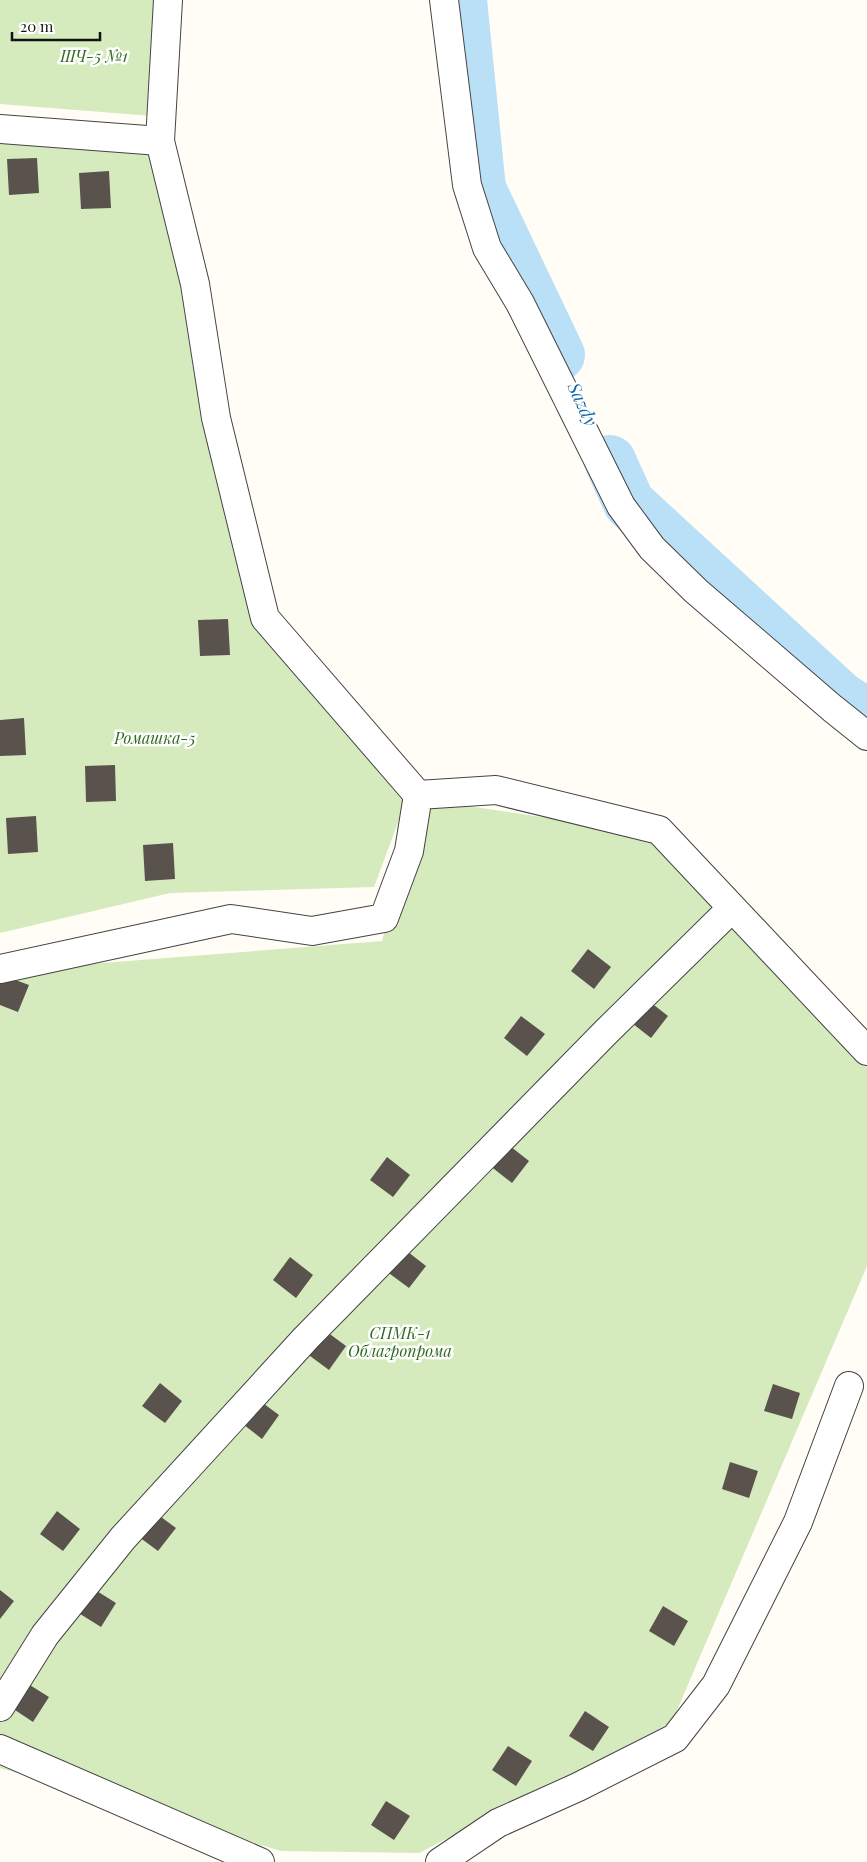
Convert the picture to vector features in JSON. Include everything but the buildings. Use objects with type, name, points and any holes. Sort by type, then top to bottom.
[{"type":"street","points":[[0,969],[231,919],[312,931],[384,918],[409,851],[418,795],[265,618],[216,418],[196,284],[160,141],[168,0]]},
{"type":"street","points":[[444,0],[467,185],[487,248],[520,303],[621,506],[652,548],[696,591],[867,736]]},
{"type":"street","points":[[0,129],[160,141]]},
{"type":"street","points":[[418,795],[496,790],[659,830],[867,1051]]},
{"type":"street","points":[[0,1707],[45,1635],[136,1524],[306,1338],[606,1032],[732,908]]},
{"type":"street","points":[[440,1862],[498,1823],[578,1787],[675,1738],[716,1685],[798,1522],[849,1386]]},
{"type":"street","points":[[0,1749],[260,1862]]},
{"type":"green space","name":"ШЧ-5 №1","points":[[0,0],[154,0],[152,116],[0,104]]},
{"type":"green space","name":"Ромашка-5","points":[[0,128],[160,142],[258,619],[409,793],[374,887],[170,893],[0,933]]},
{"type":"green space","name":"СПМК-1 Облагропрома","points":[[421,799],[655,834],[867,1044],[867,1266],[672,1722],[419,1853],[281,1851],[0,1768],[0,971],[382,941]]},
{"type":"waterway","name":"Sazdy","points":[[461,0],[480,189],[559,355]]},
{"type":"waterway","name":"Sazdy","points":[[610,461],[629,503],[840,697],[867,715]]}]
